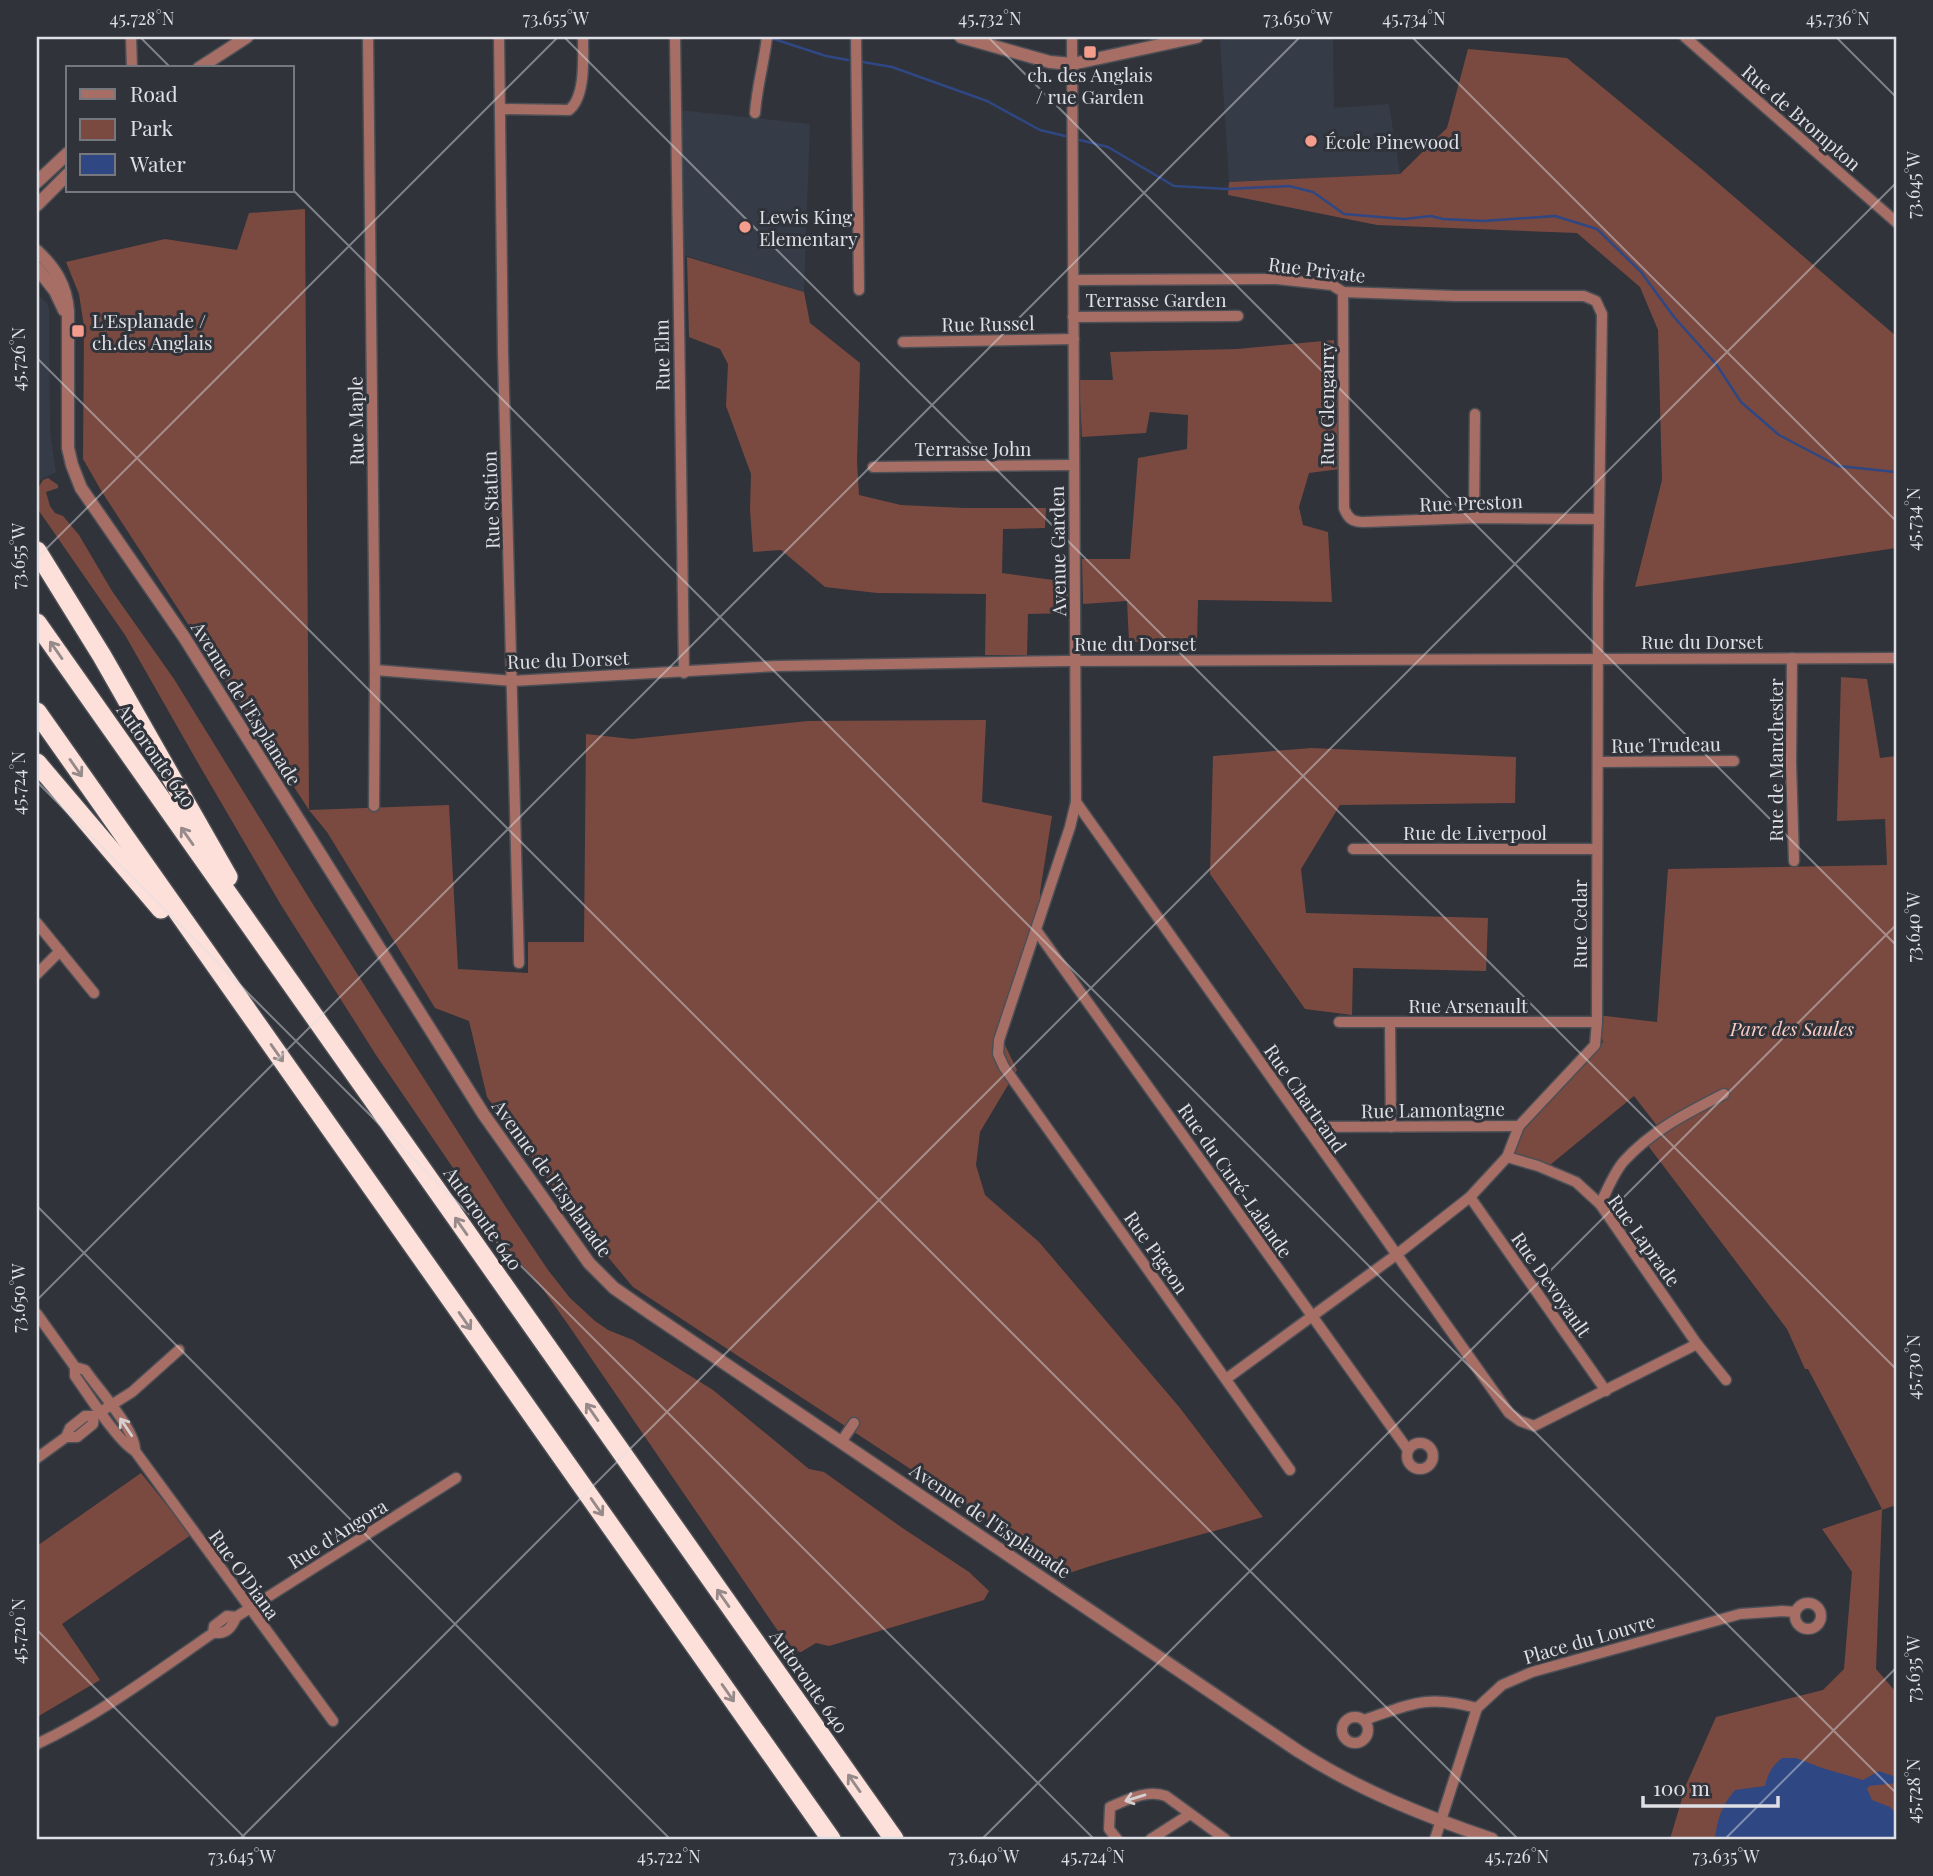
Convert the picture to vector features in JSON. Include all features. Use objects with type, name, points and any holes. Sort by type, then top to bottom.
[{"type":"highway","points":[[37,551],[197,820],[268,952]]},
{"type":"highway","name":"Autoroute 640","points":[[37,623],[894,1839]]},
{"type":"highway","points":[[37,712],[831,1839]]},
{"type":"highway","points":[[37,763],[237,998]]},
{"type":"street","points":[[131,37],[132,66]]},
{"type":"street","points":[[202,66],[247,37]]},
{"type":"street","name":"Rue Maple","points":[[368,37],[374,806]]},
{"type":"street","name":"Rue Station","points":[[499,37],[503,353],[519,963]]},
{"type":"street","points":[[501,109],[569,110],[574,107],[578,100],[583,67],[583,37]]},
{"type":"street","name":"Rue Elm","points":[[675,37],[684,673]]},
{"type":"street","points":[[755,113],[757,85],[765,58],[767,37]]},
{"type":"street","points":[[856,37],[859,290]]},
{"type":"street","points":[[961,37],[1051,62],[1072,64],[1198,37]]},
{"type":"street","name":"Avenue Garden","points":[[999,1054],[999,1040],[1076,802],[1072,37]]},
{"type":"street","name":"Rue de Brompton","points":[[1685,37],[1896,222]]},
{"type":"street","points":[[37,182],[66,155]]},
{"type":"street","points":[[37,205],[66,176]]},
{"type":"street","name":"Avenue de l'Esplanade","points":[[37,251],[53,268],[64,286],[67,301],[68,448],[81,488],[184,637],[492,1128],[572,1241],[607,1282],[1298,1751],[1364,1788],[1441,1821],[1492,1839]]},
{"type":"street","name":"Avenue de l'Esplanade","points":[[37,268],[59,297],[68,331]]},
{"type":"street","name":"Rue Private","points":[[1075,280],[1277,279],[1332,285],[1343,292],[1456,296],[1584,296],[1596,302]]},
{"type":"street","name":"Rue Glengarry","points":[[1343,292],[1344,508],[1347,516]]},
{"type":"street","name":"Rue Cedar","points":[[1226,1379],[1470,1197],[1507,1157],[1519,1126],[1595,1045],[1602,314],[1596,302]]},
{"type":"street","name":"Terrasse Garden","points":[[1073,317],[1238,316]]},
{"type":"street","name":"Rue Russel","points":[[903,342],[1074,340]]},
{"type":"street","points":[[1474,518],[1475,414]]},
{"type":"street","name":"Terrasse John","points":[[873,467],[1073,465]]},
{"type":"street","name":"Rue Preston","points":[[1347,516],[1351,520],[1364,522],[1474,518],[1598,519]]},
{"type":"street","name":"Rue de Manchester","points":[[1792,658],[1794,861]]},
{"type":"street","name":"Rue du Dorset","points":[[375,670],[512,681],[777,666],[1075,661],[1896,658]]},
{"type":"street","name":"Rue Trudeau","points":[[1598,762],[1734,761]]},
{"type":"street","name":"Rue Chartrand","points":[[1076,802],[1509,1413],[1534,1426],[1606,1391]]},
{"type":"street","name":"Rue de Liverpool","points":[[1353,849],[1596,849]]},
{"type":"street","points":[[37,923],[94,993]]},
{"type":"street","name":"Rue du Curé-Lalande","points":[[1036,930],[1408,1450]]},
{"type":"street","points":[[37,974],[60,951]]},
{"type":"street","name":"Rue Arsenault","points":[[1339,1022],[1597,1022]]},
{"type":"street","points":[[1390,1023],[1391,1127]]},
{"type":"street","name":"Rue Pigeon","points":[[999,1054],[1011,1076],[1290,1470]]},
{"type":"street","points":[[1600,1205],[1623,1162],[1646,1139],[1669,1122],[1724,1094]]},
{"type":"street","name":"Rue Lamontagne","points":[[1306,1127],[1519,1126]]},
{"type":"street","name":"Rue Laprade","points":[[1507,1157],[1576,1182],[1600,1205],[1697,1344],[1726,1380]]},
{"type":"street","name":"Rue Devoyault","points":[[1470,1197],[1606,1391]]},
{"type":"street","name":"Rue O'Diana","points":[[37,1314],[75,1367],[75,1376],[125,1447],[135,1451],[330,1719]]},
{"type":"street","points":[[1606,1391],[1697,1344]]},
{"type":"street","points":[[37,1458],[66,1437],[77,1437],[93,1424],[102,1411],[132,1392],[179,1350]]},
{"type":"street","points":[[841,1442],[854,1423]]},
{"type":"street","name":"Rue d'Angora","points":[[37,1744],[69,1729],[131,1692],[213,1633],[222,1634],[232,1626],[236,1618],[456,1478]]},
{"type":"street","name":"Place du Louvre","points":[[1435,1839],[1478,1708],[1502,1685],[1532,1672],[1740,1614],[1795,1612]]},
{"type":"street","points":[[1364,1720],[1427,1700],[1455,1702],[1478,1708]]},
{"type":"street","points":[[1117,1839],[1109,1829],[1110,1807],[1158,1793],[1226,1839]]},
{"type":"street","points":[[1152,1839],[1190,1814]]},
{"type":"shaded area","name":"École Pinewood","points":[[1234,37],[1333,37],[1334,108],[1389,104],[1400,174],[1229,182],[1220,40]]},
{"type":"shaded area","name":"Lewis King Elementary","points":[[679,110],[810,124],[804,292],[684,255]]},
{"type":"shaded area","points":[[37,294],[47,303],[49,309],[50,432],[56,472],[37,482]]},
{"type":"green space","points":[[1468,49],[1567,58],[1704,171],[1896,336],[1896,548],[1635,587],[1662,480],[1658,330],[1640,287],[1577,233],[1377,225],[1228,195],[1229,182],[1400,174],[1447,128]]},
{"type":"green space","points":[[305,209],[309,810],[83,459],[84,327],[79,294],[66,262],[165,239],[237,250],[249,213]]},
{"type":"green space","points":[[687,257],[804,292],[810,323],[860,363],[857,462],[859,495],[901,505],[1046,508],[1045,528],[1003,529],[1002,573],[1068,582],[1068,613],[1028,614],[1027,655],[985,655],[986,594],[877,593],[825,587],[781,550],[753,552],[751,474],[726,406],[728,364],[720,349],[689,337]]},
{"type":"green space","points":[[1334,340],[1340,469],[1309,473],[1299,507],[1303,525],[1328,532],[1332,602],[1198,600],[1197,642],[1129,642],[1127,601],[1083,604],[1082,559],[1130,559],[1138,458],[1187,449],[1188,415],[1150,412],[1146,433],[1082,437],[1079,380],[1113,380],[1110,352],[1237,349]]},
{"type":"green space","points":[[48,478],[58,485],[58,488],[46,492],[50,506],[55,513],[63,516],[79,535],[112,591],[174,679],[314,906],[507,1209],[570,1298],[608,1330],[633,1340],[713,1390],[809,1469],[824,1472],[969,1572],[989,1591],[984,1600],[829,1646],[816,1643],[801,1652],[791,1650],[567,1323],[542,1288],[509,1250],[376,1055],[281,905],[125,635],[37,508],[37,490],[43,480]]},
{"type":"green space","name":"Parc des Saules","points":[[1841,677],[1867,679],[1880,758],[1896,756],[1896,1505],[1882,1510],[1876,1669],[1896,1692],[1896,1839],[1670,1839],[1686,1785],[1716,1717],[1823,1690],[1844,1669],[1852,1572],[1822,1529],[1882,1509],[1808,1369],[1805,1369],[1787,1329],[1646,1143],[1658,1127],[1634,1096],[1550,1165],[1508,1154],[1523,1131],[1603,1042],[1597,1015],[1657,1022],[1668,869],[1887,865],[1885,819],[1837,821]]},
{"type":"green space","points":[[986,720],[982,802],[1052,816],[1040,892],[1041,930],[1003,1041],[1017,1070],[980,1132],[976,1165],[985,1195],[1039,1242],[1180,1408],[1263,1517],[1069,1573],[633,1287],[577,1220],[487,1097],[469,1021],[435,1008],[327,832],[309,810],[449,805],[458,969],[528,973],[528,942],[584,942],[586,734],[632,739],[808,721]]},
{"type":"green space","points":[[1311,748],[1516,757],[1515,803],[1340,805],[1301,869],[1306,913],[1488,918],[1486,971],[1353,968],[1352,1015],[1305,1009],[1210,874],[1213,756]]},
{"type":"green space","points":[[141,1473],[191,1535],[62,1624],[100,1680],[37,1717],[37,1546]]},
{"type":"water","points":[[1782,1758],[1796,1758],[1863,1780],[1879,1771],[1896,1777],[1896,1783],[1869,1786],[1867,1789],[1872,1800],[1890,1807],[1896,1813],[1896,1839],[1715,1839],[1721,1813],[1735,1790],[1765,1786],[1771,1770]]},
{"type":"waterway","points":[[774,39],[826,56],[848,60]]},
{"type":"waterway","points":[[863,62],[892,67],[987,101],[1040,130],[1065,136]]},
{"type":"waterway","points":[[1080,140],[1108,147],[1174,186],[1227,189],[1289,186],[1313,192],[1344,214],[1404,219],[1431,216],[1483,221],[1555,216],[1597,229],[1641,272],[1674,317],[1716,364],[1741,402],[1779,435],[1838,466],[1896,472]]},
{"type":"place","name":"ch. des Anglais / rue Garden","points":[[1090,52]]},
{"type":"place","name":"École Pinewood","points":[[1311,141]]},
{"type":"place","name":"Lewis King Elementary","points":[[745,227]]},
{"type":"place","name":"L'Esplanade / ch.des Anglais","points":[[78,331]]}]
